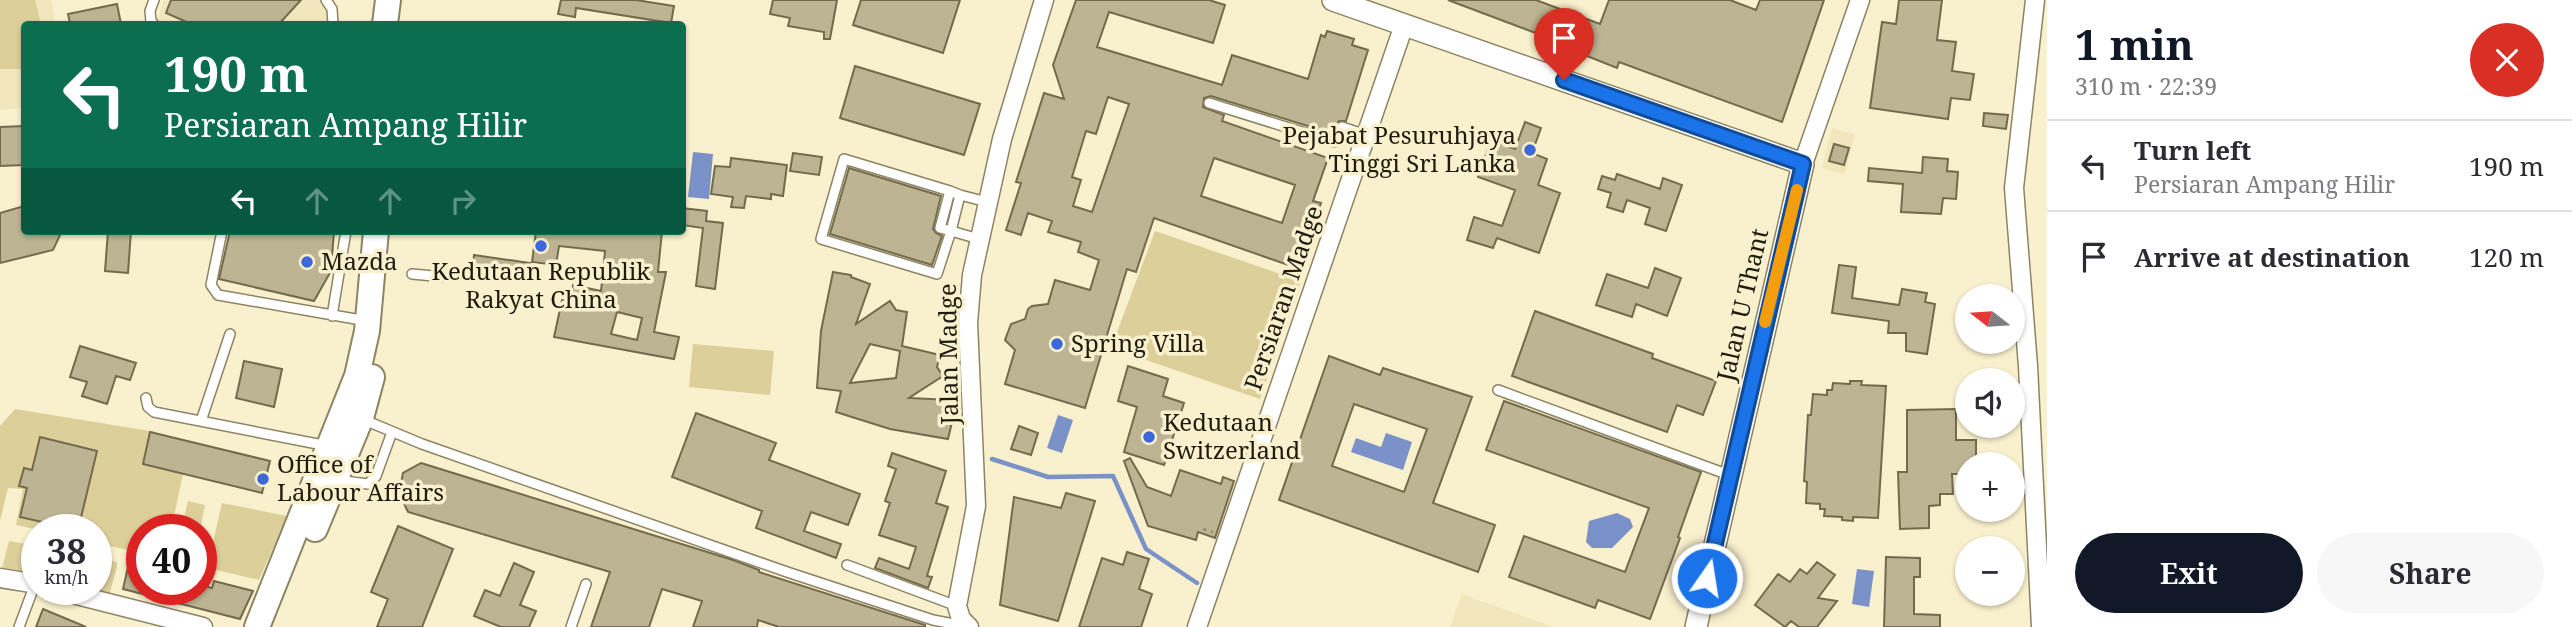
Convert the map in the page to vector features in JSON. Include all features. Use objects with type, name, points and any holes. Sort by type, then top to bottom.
[{"type":"main road","points":[[370,0],[370,21]]},
{"type":"main road","points":[[385,21],[388,0]]},
{"type":"main road","points":[[257,627],[357,376],[368,322],[377,235]]},
{"type":"main road","points":[[275,627],[361,418],[380,343],[377,235]]},
{"type":"street","name":"Jalan Madge","points":[[957,606],[976,506],[968,323],[972,275],[1002,139],[1044,0]]},
{"type":"street","points":[[1333,0],[1803,164]]},
{"type":"street","name":"Jalan U Thant","points":[[1696,627],[1803,164],[1860,0]]},
{"type":"street","points":[[2035,0],[2014,188],[2028,366],[2041,627]]},
{"type":"street","name":"Persiaran Madge","points":[[1197,627],[1404,25]]},
{"type":"street","points":[[0,579],[21,582]]},
{"type":"street","points":[[112,604],[202,627]]},
{"type":"street","points":[[957,606],[961,619],[968,627]]},
{"type":"lane","points":[[151,21],[150,11],[154,0]]},
{"type":"lane","points":[[326,0],[332,9],[333,21]]},
{"type":"lane","points":[[1209,103],[1334,142],[1342,127],[1366,135]]},
{"type":"lane","points":[[960,195],[937,274],[821,239],[845,159],[988,202]]},
{"type":"lane","points":[[950,191],[940,228],[979,239]]},
{"type":"lane","points":[[221,235],[211,285],[218,295],[368,322]]},
{"type":"lane","points":[[332,316],[345,235]]},
{"type":"lane","points":[[412,274],[445,277]]},
{"type":"lane","points":[[201,421],[230,334]]},
{"type":"lane","points":[[1497,390],[1730,475]]},
{"type":"lane","points":[[146,398],[148,408],[155,412],[330,446]]},
{"type":"lane","points":[[361,418],[392,432],[787,572],[933,620],[968,627]]},
{"type":"lane","points":[[335,480],[368,484],[376,476],[392,432]]},
{"type":"lane","points":[[847,565],[957,606]]},
{"type":"lane","points":[[571,627],[586,584]]},
{"type":"lane","points":[[19,627],[28,605]]},
{"type":"shaded area","points":[[0,0],[51,0],[55,21],[21,21],[21,108],[0,110]]},
{"type":"shaded area","points":[[0,0],[35,0],[40,21],[21,21],[21,69],[0,69]]},
{"type":"shaded area","points":[[164,0],[327,0],[328,21],[157,21]]},
{"type":"shaded area","points":[[1832,128],[1855,134],[1845,174],[1822,168]]},
{"type":"shaded area","points":[[1155,231],[1301,281],[1260,399],[1111,348]]},
{"type":"shaded area","points":[[693,344],[774,351],[770,395],[689,387]]},
{"type":"shaded area","points":[[15,409],[156,432],[150,465],[183,474],[174,514],[126,514],[126,550],[112,546],[112,514],[21,514],[21,526],[16,525],[23,489],[8,488],[0,521],[0,426]]},
{"type":"shaded area","points":[[188,501],[205,505],[203,514],[185,514]]},
{"type":"shaded area","points":[[222,503],[287,516],[259,580],[217,570],[217,525]]},
{"type":"shaded area","points":[[9,541],[21,543],[21,576],[1,572]]},
{"type":"shaded area","points":[[112,561],[117,562],[112,585]]},
{"type":"shaded area","points":[[1462,594],[1553,627],[1450,627]]},
{"type":"water","points":[[693,152],[713,154],[709,199],[688,197]]},
{"type":"water","points":[[1058,415],[1073,420],[1062,453],[1047,448]]},
{"type":"water","points":[[1386,433],[1412,442],[1403,470],[1351,452],[1356,438],[1381,447]]},
{"type":"water","points":[[1617,513],[1630,519],[1633,527],[1612,548],[1592,548],[1586,542],[1589,521]]},
{"type":"water","points":[[1857,569],[1874,571],[1869,607],[1852,604]]},
{"type":"building","points":[[171,0],[301,0],[282,21],[184,21],[166,13]]},
{"type":"building","points":[[561,0],[636,0],[674,6],[671,21],[576,8],[575,17],[558,14]]},
{"type":"building","points":[[773,0],[837,0],[830,39],[824,39],[824,32],[788,26],[790,18],[770,14]]},
{"type":"building","points":[[861,0],[960,0],[943,53],[853,25]]},
{"type":"building","points":[[1076,0],[1209,0],[1225,5],[1213,43],[1109,12],[1097,47],[1222,85],[1232,55],[1308,79],[1321,35],[1325,37],[1327,31],[1354,39],[1352,45],[1368,50],[1346,121],[1339,121],[1327,132],[1211,96],[1204,98],[1203,107],[1224,115],[1222,121],[1328,158],[1313,201],[1321,203],[1312,229],[1305,226],[1291,266],[1154,218],[1136,272],[1127,269],[1085,408],[1005,384],[1015,350],[1005,340],[1011,324],[1025,319],[1032,306],[1048,304],[1055,280],[1090,290],[1099,260],[1078,252],[1081,242],[1048,232],[1052,221],[1028,213],[1021,235],[1006,230],[1021,183],[1016,182],[1044,93],[1064,99],[1053,65]],"holes":[[[1108,97],[1129,104],[1092,212],[1073,206],[1081,180],[1072,177],[1086,131],[1096,134]],[[1214,158],[1295,185],[1282,223],[1201,196]]]},
{"type":"building","points":[[1448,0],[1536,0],[1600,24],[1609,0],[1730,0],[1756,10],[1760,0],[1824,0],[1782,122],[1619,62],[1617,68],[1587,56],[1589,53]]},
{"type":"building","points":[[1899,0],[1942,0],[1937,40],[1956,42],[1952,71],[1974,74],[1970,100],[1951,98],[1948,119],[1870,108],[1882,22],[1896,24]]},
{"type":"building","points":[[117,4],[120,21],[69,21],[68,14]]},
{"type":"building","points":[[855,66],[980,104],[964,155],[840,118]]},
{"type":"building","points":[[1984,113],[2008,115],[2006,129],[1983,126]]},
{"type":"building","points":[[1525,122],[1541,128],[1532,153],[1547,159],[1538,185],[1560,193],[1539,253],[1497,238],[1493,248],[1467,240],[1474,217],[1502,226],[1515,190],[1478,177],[1491,140],[1515,149]]},
{"type":"building","points":[[21,126],[21,165],[0,166],[0,127]]},
{"type":"building","points":[[1834,144],[1849,148],[1844,165],[1829,161]]},
{"type":"building","points":[[793,153],[822,157],[819,175],[790,171]]},
{"type":"building","points":[[1923,157],[1948,159],[1947,171],[1958,172],[1956,199],[1943,198],[1941,214],[1901,212],[1903,184],[1868,181],[1869,168],[1922,173]]},
{"type":"building","points":[[731,158],[787,165],[783,196],[771,194],[771,199],[746,196],[744,208],[731,207],[733,197],[711,194],[715,166],[730,167]]},
{"type":"building","points":[[849,168],[941,196],[933,229],[942,236],[932,265],[830,234]]},
{"type":"building","points":[[1617,174],[1660,189],[1663,178],[1682,185],[1666,231],[1645,224],[1650,208],[1627,200],[1623,212],[1607,207],[1611,193],[1598,189],[1602,176],[1615,180]]},
{"type":"building","points":[[21,207],[21,235],[60,235],[53,250],[0,263],[0,213]]},
{"type":"building","points":[[686,208],[707,211],[706,221],[723,223],[715,289],[696,286],[703,228],[686,226]]},
{"type":"building","points":[[108,235],[131,235],[128,273],[105,271]]},
{"type":"building","points":[[229,235],[334,235],[331,271],[314,301],[219,279]]},
{"type":"building","points":[[535,235],[662,235],[658,272],[666,272],[654,332],[679,337],[674,359],[554,337],[562,300],[570,301],[573,285],[601,291],[605,251],[559,246],[556,265],[532,262]],"holes":[[[617,312],[642,318],[637,340],[611,334]]]},
{"type":"building","points":[[474,255],[530,263],[528,274],[473,266]]},
{"type":"building","points":[[1839,265],[1856,267],[1852,298],[1899,305],[1902,289],[1927,293],[1925,302],[1935,304],[1927,354],[1906,351],[1906,333],[1888,333],[1889,321],[1832,313]]},
{"type":"building","points":[[1655,268],[1681,278],[1667,316],[1636,304],[1632,317],[1596,305],[1607,274],[1648,288]]},
{"type":"building","points":[[833,272],[851,275],[870,284],[856,324],[890,301],[896,310],[907,312],[902,346],[940,355],[937,367],[943,376],[909,398],[951,400],[952,422],[948,439],[890,429],[836,412],[841,391],[817,388],[821,331]],"holes":[[[870,344],[900,351],[896,378],[850,383]]]},
{"type":"building","points":[[1535,311],[1653,354],[1652,358],[1716,381],[1703,415],[1677,405],[1667,432],[1512,376]]},
{"type":"building","points":[[80,346],[136,363],[130,380],[116,376],[107,404],[82,396],[87,382],[70,377]]},
{"type":"building","points":[[1329,356],[1380,375],[1383,368],[1472,397],[1433,503],[1495,525],[1478,572],[1279,500]],"holes":[[[1354,404],[1427,429],[1404,492],[1332,466]]]},
{"type":"building","points":[[244,361],[282,369],[274,407],[236,398]]},
{"type":"building","points":[[1128,366],[1168,379],[1163,396],[1184,403],[1164,465],[1124,452],[1137,407],[1118,401]]},
{"type":"building","points":[[1850,381],[1862,381],[1861,385],[1886,386],[1878,518],[1853,517],[1853,521],[1824,516],[1825,509],[1820,509],[1820,504],[1806,503],[1807,482],[1804,481],[1808,415],[1811,415],[1813,394],[1827,395],[1827,390],[1832,390],[1833,383],[1850,384]]},
{"type":"building","points":[[1504,401],[1701,472],[1650,619],[1598,600],[1595,608],[1509,577],[1524,536],[1625,572],[1649,508],[1486,450]]},
{"type":"building","points":[[1955,409],[1956,440],[1976,440],[1976,452],[1955,452],[1953,494],[1940,494],[1940,505],[1929,506],[1929,528],[1900,529],[1898,472],[1907,472],[1907,410]]},
{"type":"building","points":[[696,413],[776,443],[769,460],[860,494],[848,525],[811,512],[804,531],[841,544],[836,558],[756,528],[762,511],[672,477]]},
{"type":"building","points":[[1019,426],[1038,433],[1031,455],[1011,449]]},
{"type":"building","points":[[150,432],[270,461],[262,493],[143,464]]},
{"type":"building","points":[[40,437],[97,451],[82,514],[21,514],[20,517],[27,488],[19,486],[24,468],[32,470]]},
{"type":"building","points":[[892,453],[946,471],[936,503],[948,507],[927,576],[932,577],[928,588],[875,568],[879,558],[909,569],[916,547],[879,535],[890,503],[885,501],[896,469],[888,466]]},
{"type":"building","points":[[1130,458],[1147,487],[1171,496],[1180,470],[1221,484],[1223,477],[1234,481],[1215,538],[1198,532],[1196,540],[1148,526],[1124,461]]},
{"type":"building","points":[[421,463],[733,560],[759,572],[925,627],[779,627],[758,620],[757,627],[693,627],[702,601],[662,589],[649,627],[591,627],[610,572],[408,512],[399,493],[403,473]]},
{"type":"building","points":[[1066,493],[1095,501],[1058,621],[1000,605],[1014,497],[1061,508]]},
{"type":"building","points":[[398,526],[453,549],[422,627],[377,627],[388,599],[371,592]]},
{"type":"building","points":[[1127,552],[1149,559],[1139,589],[1152,594],[1141,627],[1079,627],[1102,558],[1123,565]]},
{"type":"building","points":[[1886,557],[1920,558],[1920,577],[1914,577],[1914,614],[1940,615],[1940,627],[1884,627]]},
{"type":"building","points":[[1817,562],[1835,575],[1818,598],[1837,601],[1817,627],[1799,627],[1791,621],[1785,627],[1755,605],[1778,574],[1790,582],[1800,569],[1807,574]]},
{"type":"building","points":[[514,563],[534,572],[520,605],[536,611],[529,627],[501,627],[474,616],[485,590],[500,596]]},
{"type":"building","points":[[217,582],[253,591],[240,619],[185,605],[217,605]]},
{"type":"building","points":[[43,609],[86,627],[36,627]]},
{"type":"waterway","points":[[992,459],[1048,477],[1113,476],[1146,549],[1197,583]]},
{"type":"slow traffic","points":[[1765,322],[1797,190]]},
{"type":"place","name":"Pejabat Pesuruhjaya Tinggi Sri Lanka","points":[[1530,150]]},
{"type":"place","name":"Kedutaan Republik Rakyat China","points":[[541,246]]},
{"type":"place","name":"Mazda","points":[[307,262]]},
{"type":"place","name":"Spring Villa","points":[[1057,344]]},
{"type":"place","name":"Kedutaan Switzerland","points":[[1149,437]]},
{"type":"place","name":"Office of Labour Affairs","points":[[263,479]]},
{"type":"route","points":[[1564,80],[1803,164],[1707,578]]}]
